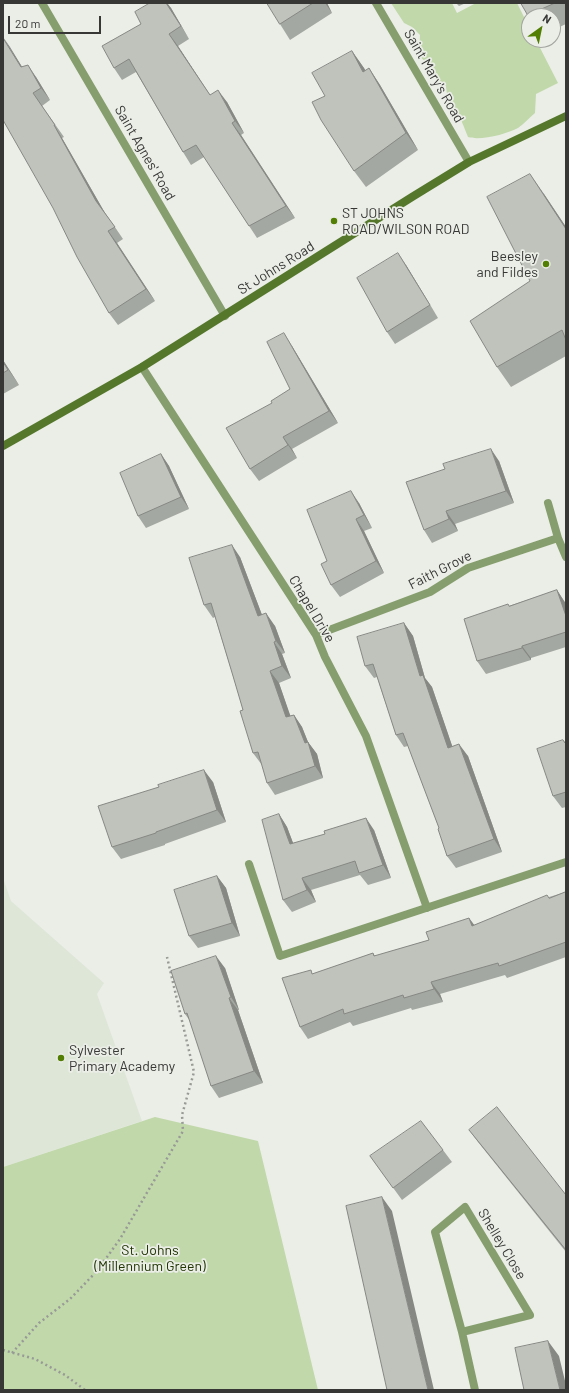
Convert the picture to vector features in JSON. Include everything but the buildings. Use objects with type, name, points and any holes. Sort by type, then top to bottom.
[{"type":"street","name":"Saint Agnes' Road","points":[[42,3],[225,316]]},
{"type":"street","name":"Saint Mary's Road","points":[[376,3],[469,162]]},
{"type":"street","name":"St Johns Road","points":[[3,446],[142,367],[469,162],[566,116]]},
{"type":"street","name":"Chapel Drive","points":[[142,367],[316,635],[325,657],[366,736],[428,908]]},
{"type":"street","points":[[548,503],[558,538],[566,557]]},
{"type":"street","name":"Faith Grove","points":[[316,635],[430,592],[468,568],[558,538]]},
{"type":"street","points":[[249,864],[280,956],[566,862]]},
{"type":"street","name":"Shelley Close","points":[[462,1332],[530,1315],[465,1207],[435,1232],[462,1332],[475,1390]]},
{"type":"path","points":[[12,1353],[38,1323],[70,1299],[97,1271],[120,1239],[183,1131],[182,1115],[194,1072],[167,957]]},
{"type":"path","points":[[3,1350],[35,1359],[65,1375],[84,1390]]},
{"type":"shaded area","name":"Sylvester Primary Academy","points":[[3,878],[11,901],[104,983],[97,994],[142,1121],[3,1167]]},
{"type":"green space","points":[[391,3],[452,3],[457,13],[476,3],[517,3],[521,11],[521,48],[540,48],[558,83],[536,94],[535,113],[518,128],[493,136],[479,138],[468,137],[449,99],[446,86],[436,78],[433,66],[419,56],[420,35],[412,27],[404,23]]},
{"type":"green space","name":"St. Johns (Millennium Green)","points":[[155,1117],[258,1141],[318,1390],[3,1390],[3,1167]]},
{"type":"place","name":"ST JOHNS ROAD/WILSON ROAD","points":[[334,221]]},
{"type":"place","name":"Beesley and Fildes","points":[[546,264]]},
{"type":"place","name":"Sylvester Primary Academy","points":[[61,1058]]}]
